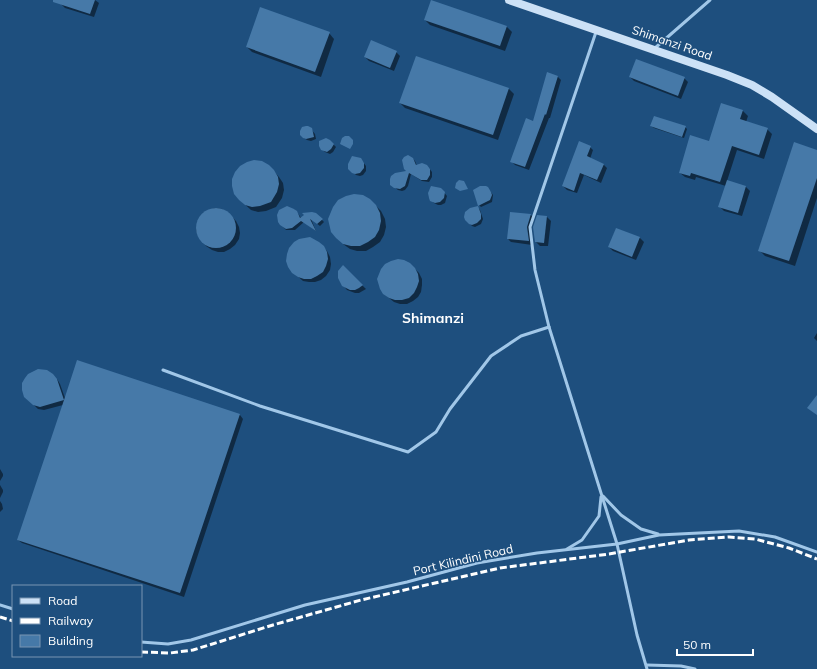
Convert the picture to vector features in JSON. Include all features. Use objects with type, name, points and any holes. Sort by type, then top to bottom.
[{"type":"main road","name":"Shimanzi Road","points":[[510,0],[752,85],[772,97],[817,129]]},
{"type":"lane","points":[[653,50],[710,0]]},
{"type":"lane","points":[[597,30],[530,227],[535,270],[550,327],[617,544],[637,635],[647,667],[681,666],[695,669]]},
{"type":"lane","points":[[163,370],[260,406],[408,452],[436,432],[450,409],[491,356],[521,336],[550,327]]},
{"type":"lane","points":[[602,495],[621,515],[641,529],[660,535]]},
{"type":"lane","points":[[566,550],[582,540],[599,516],[602,495]]},
{"type":"lane","name":"Port Kilindini Road","points":[[142,642],[168,644],[191,640],[305,605],[407,582],[477,563],[537,553],[617,544],[660,535],[739,531],[775,537],[817,552]]},
{"type":"lane","points":[[0,606],[12,609]]},
{"type":"building","points":[[53,0],[95,0],[90,14],[53,2]]},
{"type":"building","points":[[431,0],[507,26],[500,46],[424,20]]},
{"type":"building","points":[[260,7],[330,32],[315,72],[246,47]]},
{"type":"building","points":[[371,40],[397,51],[390,68],[364,57]]},
{"type":"building","points":[[416,56],[509,88],[493,135],[399,103]]},
{"type":"building","points":[[636,59],[685,77],[678,96],[629,77]]},
{"type":"building","points":[[547,72],[558,76],[546,115],[545,114],[525,167],[510,162],[526,118],[533,121]]},
{"type":"building","points":[[721,103],[743,110],[740,119],[768,128],[759,155],[732,146],[720,182],[691,173],[690,176],[679,173],[690,135],[709,141]]},
{"type":"building","points":[[654,116],[686,126],[682,137],[650,126]]},
{"type":"building","points":[[306,126],[312,128],[314,137],[306,139],[300,135],[302,127]]},
{"type":"building","points":[[349,136],[353,140],[353,144],[350,149],[340,144],[342,138]]},
{"type":"building","points":[[326,138],[334,144],[327,152],[321,150],[319,146],[319,141]]},
{"type":"building","points":[[579,141],[591,146],[587,156],[604,164],[597,180],[580,173],[574,191],[562,186]]},
{"type":"building","points":[[794,142],[817,150],[817,178],[789,261],[758,251]]},
{"type":"building","points":[[408,155],[413,158],[416,165],[422,163],[427,165],[430,169],[430,175],[427,180],[421,180],[409,173],[405,186],[400,189],[394,188],[390,185],[391,176],[395,173],[406,171],[402,160]]},
{"type":"building","points":[[352,156],[361,158],[364,163],[364,168],[360,173],[352,173],[348,169],[348,164]]},
{"type":"building","points":[[254,160],[262,161],[269,165],[278,177],[279,184],[277,192],[271,202],[252,207],[245,205],[234,194],[232,179],[240,166]]},
{"type":"building","points":[[459,180],[464,181],[468,189],[460,191],[455,188],[456,183]]},
{"type":"building","points":[[727,180],[746,186],[738,213],[718,207]]},
{"type":"building","points":[[431,186],[441,188],[445,192],[444,198],[440,202],[435,203],[430,201],[428,193]]},
{"type":"building","points":[[480,186],[488,187],[492,195],[490,200],[478,206],[473,190]]},
{"type":"building","points":[[354,194],[363,195],[376,205],[380,213],[381,221],[379,230],[375,237],[360,246],[343,244],[331,232],[328,219],[338,200]]},
{"type":"building","points":[[287,206],[297,211],[300,218],[304,215],[302,213],[312,212],[316,213],[323,219],[317,224],[310,219],[316,231],[301,221],[292,228],[286,229],[280,225],[277,215],[279,210]]},
{"type":"building","points":[[478,206],[481,219],[477,223],[472,225],[469,224],[464,217],[465,212],[470,208]]},
{"type":"building","points":[[220,208],[227,211],[233,217],[236,228],[235,236],[227,245],[220,248],[212,248],[205,245],[197,236],[196,224],[199,217],[208,209]]},
{"type":"building","points":[[510,212],[531,214],[527,227],[529,241],[507,239]]},
{"type":"building","points":[[537,215],[547,216],[544,243],[535,242],[533,227]]},
{"type":"building","points":[[616,228],[640,237],[632,257],[608,247]]},
{"type":"building","points":[[310,237],[324,246],[328,259],[323,272],[311,279],[304,279],[292,273],[286,261],[287,254],[289,248],[294,242],[299,239]]},
{"type":"building","points":[[398,259],[410,263],[415,268],[419,281],[414,293],[409,298],[402,300],[395,300],[383,294],[377,279],[385,264]]},
{"type":"building","points":[[343,265],[363,285],[355,290],[350,290],[342,286],[338,278],[338,271]]},
{"type":"building","points":[[77,360],[240,414],[180,593],[17,540]]},
{"type":"building","points":[[38,369],[47,370],[57,379],[64,400],[40,407],[33,405],[24,397],[22,383],[28,374]]},
{"type":"building","points":[[817,395],[817,415],[807,408]]},
{"type":"railway","points":[[142,652],[170,653],[193,650],[361,600],[500,568],[609,554],[689,540],[729,537],[755,539],[789,548],[817,559]]},
{"type":"railway","points":[[0,617],[12,621]]},
{"type":"district","name":"Shimanzi","points":[[433,318]]}]
